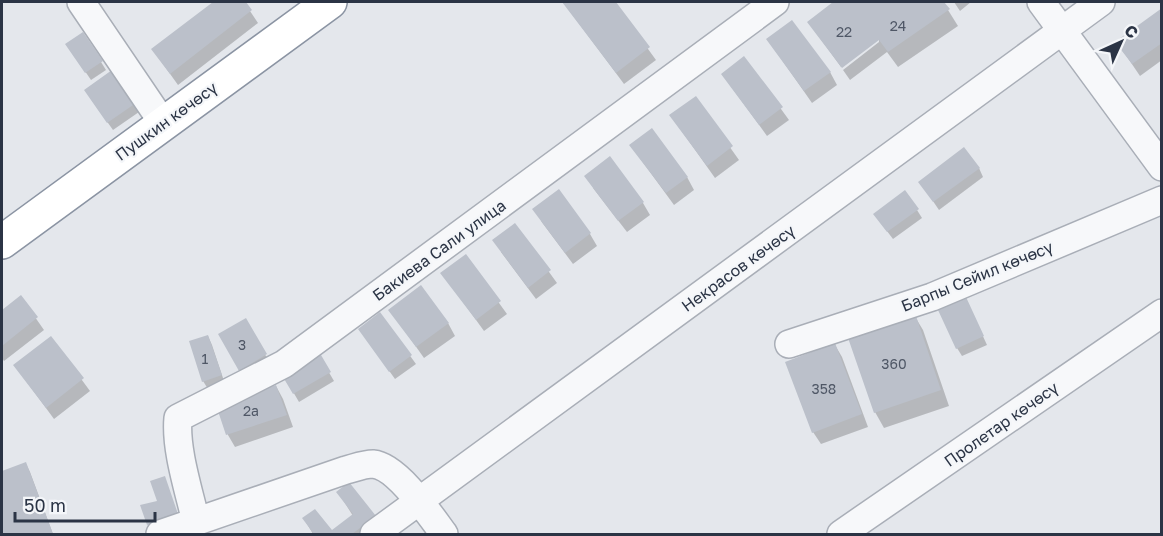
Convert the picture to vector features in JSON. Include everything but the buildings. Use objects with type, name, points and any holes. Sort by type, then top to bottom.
[{"type":"highway","name":"Пушкин көчөсү","points":[[2,242],[322,4]]},
{"type":"street","points":[[81,2],[163,123]]},
{"type":"street","name":"Бакиева Сали улица","points":[[196,522],[180,447],[178,418],[284,364],[775,2]]},
{"type":"street","points":[[1041,2],[1161,167]]},
{"type":"street","name":"Некрасов көчөсү","points":[[374,534],[1101,2]]},
{"type":"street","name":"Барпы Сейил көчөсү","points":[[789,344],[932,297],[1161,200]]},
{"type":"street","name":"Пролетар көчөсү","points":[[841,534],[1161,313]]},
{"type":"street","points":[[160,534],[345,470],[371,464],[387,468],[420,502],[444,534]]}]
